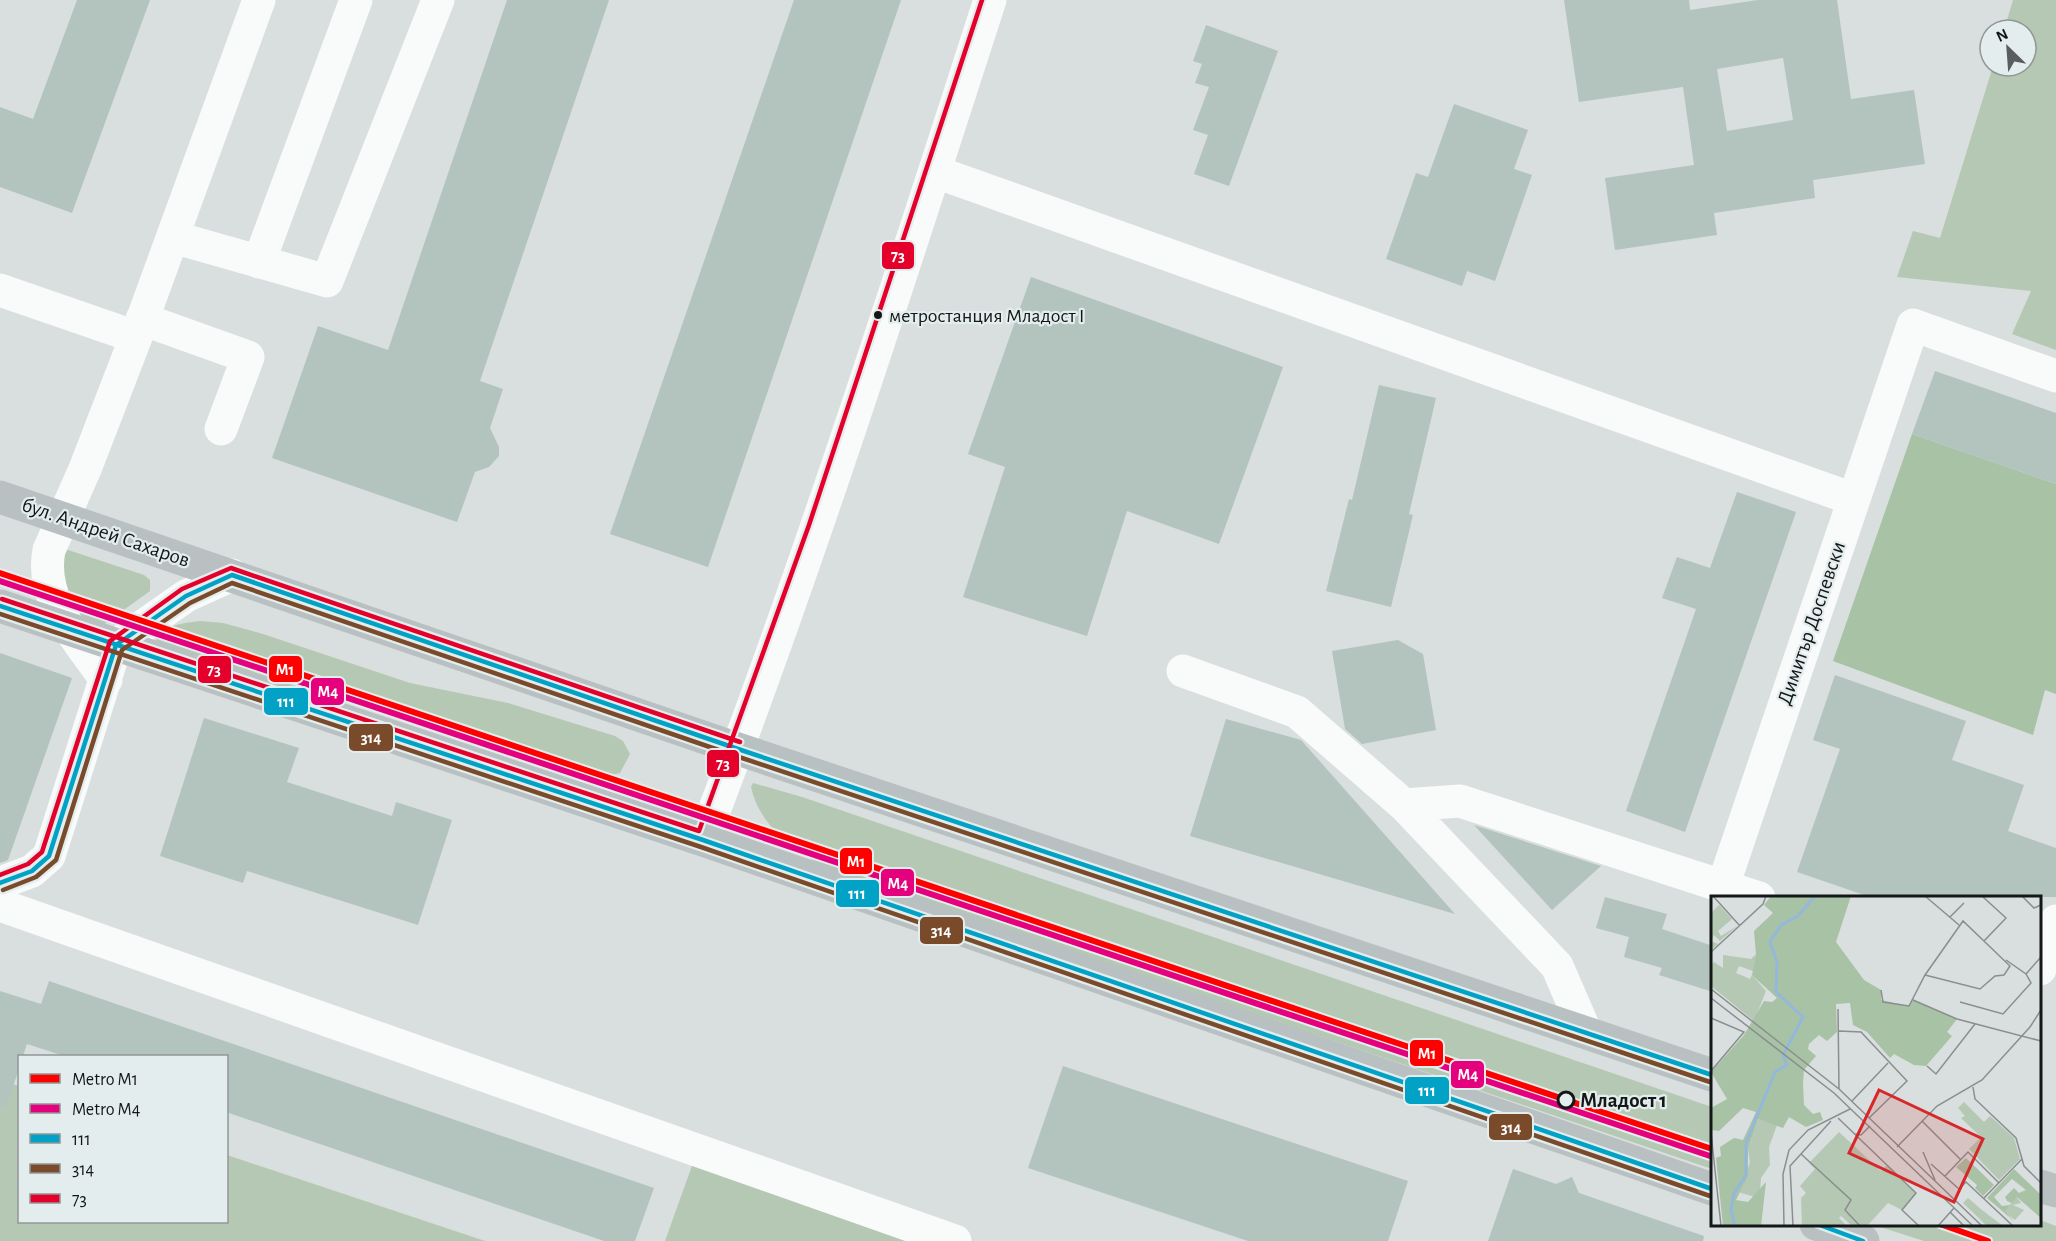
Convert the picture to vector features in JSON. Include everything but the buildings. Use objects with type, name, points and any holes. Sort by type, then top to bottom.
[{"type":"main road","name":"бул. Андрей Сахаров","points":[[0,497],[738,748],[1711,1074]]},
{"type":"main road","points":[[0,606],[703,840],[1711,1188]]},
{"type":"main road","points":[[2041,1186],[2056,1191]]},
{"type":"main road","points":[[1822,1226],[1863,1241]]},
{"type":"street","points":[[106,680],[51,600],[47,579],[49,550],[85,469],[139,328],[258,0]]},
{"type":"street","points":[[259,262],[356,0]]},
{"type":"street","points":[[173,237],[327,281],[438,0]]},
{"type":"street","points":[[703,840],[738,748],[936,172],[990,0]]},
{"type":"street","points":[[936,172],[1853,499]]},
{"type":"street","points":[[0,290],[248,357],[221,429]]},
{"type":"street","name":"Димитър Доспевски","points":[[1723,886],[1913,325],[2056,376]]},
{"type":"street","points":[[0,883],[32,872],[49,856],[116,645],[186,596],[232,575]]},
{"type":"street","points":[[1183,671],[1297,712],[1404,805],[1557,966],[1586,1032]]},
{"type":"street","points":[[1404,805],[1460,801],[1756,896]]},
{"type":"street","points":[[0,905],[955,1241]]},
{"type":"street","points":[[2041,966],[2056,921]]},
{"type":"green space","points":[[2013,0],[2056,0],[2056,350],[2012,334],[2031,291],[1897,277],[1913,231],[1940,238],[1989,78],[2038,78],[2038,18],[2008,18]]},
{"type":"green space","points":[[1912,434],[2056,484],[2056,694],[2045,690],[2033,735],[1833,661]]},
{"type":"green space","points":[[65,549],[144,575],[150,580],[150,591],[97,629],[75,611],[62,576]]},
{"type":"green space","points":[[200,621],[223,623],[263,634],[410,683],[508,703],[615,736],[623,741],[630,754],[620,773],[612,775],[602,773],[421,718],[270,680],[156,641],[168,628]]},
{"type":"green space","points":[[753,783],[802,797],[1711,1107],[1711,1169],[832,871],[805,856],[771,827],[762,815],[751,787]]},
{"type":"green space","points":[[0,1080],[18,1086],[18,1223],[228,1223],[228,1155],[485,1241],[0,1241]]},
{"type":"green space","points":[[698,1149],[955,1241],[665,1241]]},
{"type":"green space","points":[[2041,1220],[2056,1226],[2056,1241],[1924,1241],[1877,1226],[2041,1226]]},
{"type":"metro line","name":"M1","points":[[0,573],[1711,1149]]},
{"type":"metro line","name":"M4","points":[[0,581],[1710,1156]]},
{"type":"metro line","name":"M1","points":[[1946,1226],[1988,1241]]},
{"type":"transit line","name":"73","points":[[2,599],[699,831],[809,525],[982,0]]},
{"type":"transit line","name":"73","points":[[0,875],[28,864],[42,852],[110,641],[182,589],[231,568],[740,742]]},
{"type":"transit line","name":"111","points":[[0,883],[32,871],[49,856],[116,645],[186,596],[232,575],[738,749],[1711,1075]]},
{"type":"transit line","name":"314","points":[[3,890],[36,877],[56,860],[122,650],[190,603],[232,583],[736,756],[1710,1082]]},
{"type":"transit line","name":"111","points":[[0,606],[703,840],[1711,1189]]},
{"type":"transit line","name":"314","points":[[0,614],[701,847],[1710,1196]]},
{"type":"transit line","name":"111","points":[[1822,1226],[1863,1241]]},
{"type":"place","name":"метростанция Младост I","points":[[878,315]]},
{"type":"place","name":"Младост 1","points":[[1566,1100]]}]
